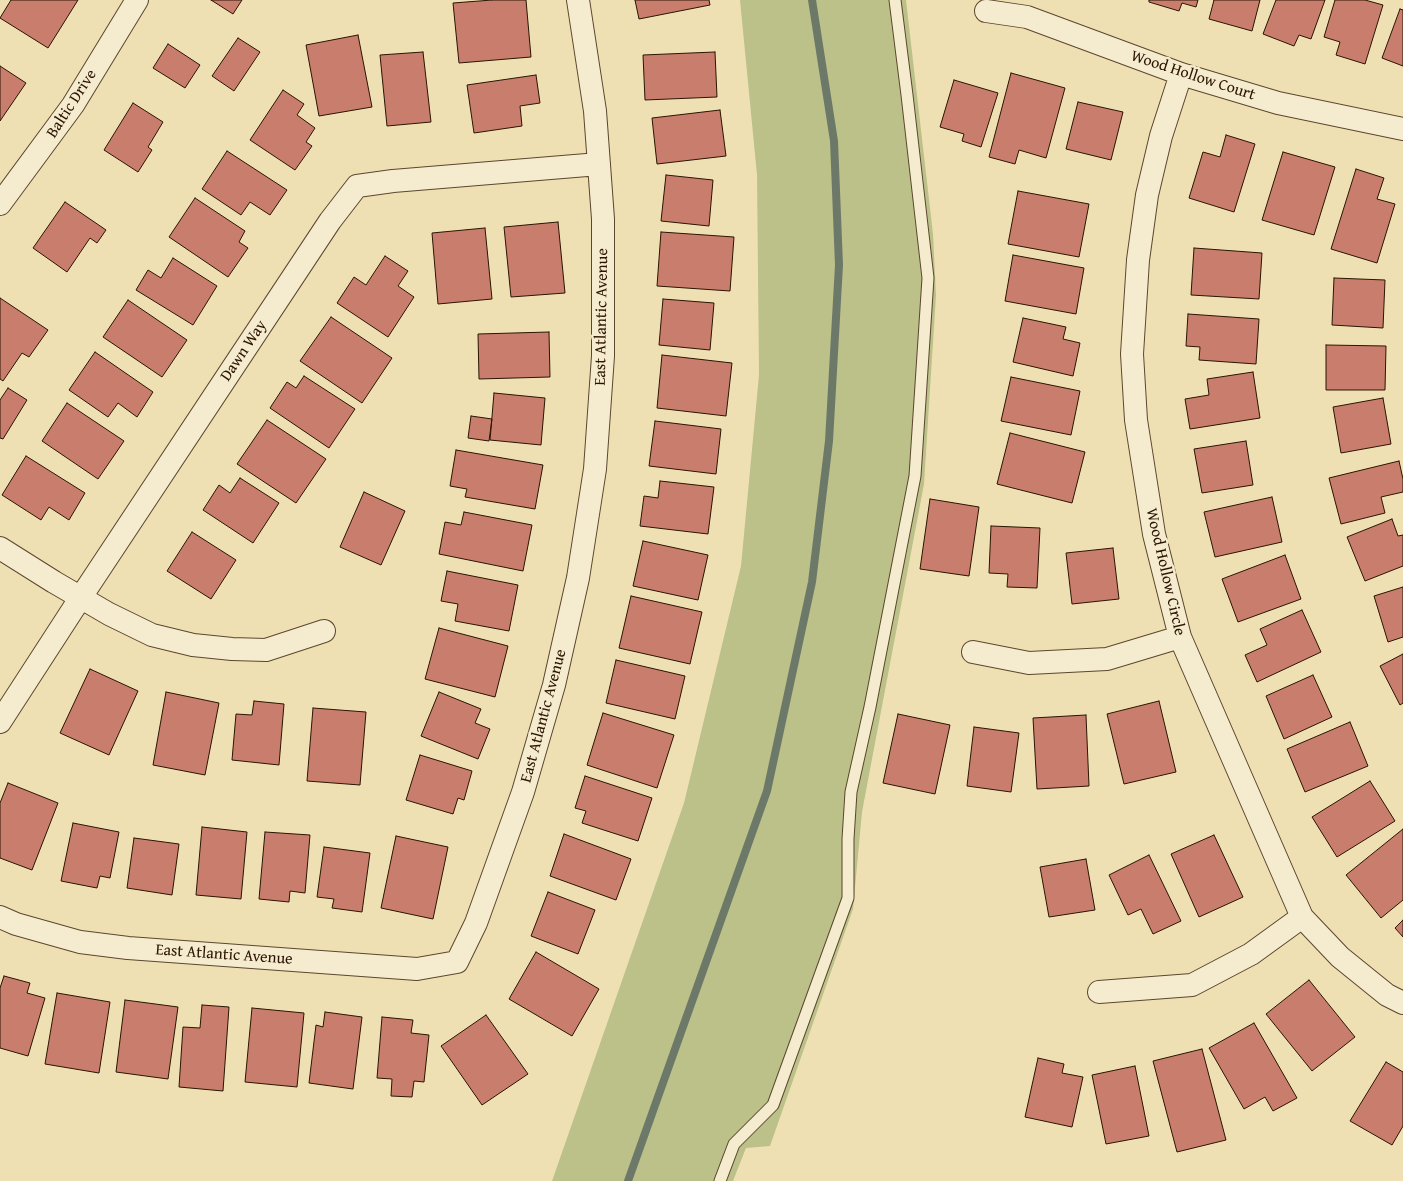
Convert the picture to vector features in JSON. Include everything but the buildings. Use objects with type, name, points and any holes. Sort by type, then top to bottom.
[{"type":"street","name":"Baltic Drive","points":[[0,204],[73,105],[137,0]]},
{"type":"street","name":"East Atlantic Avenue","points":[[0,917],[16,924],[80,942],[128,948],[417,969],[457,962],[476,923],[523,792],[554,685],[578,578],[595,469],[603,356],[603,219],[595,111],[578,0]]},
{"type":"street","name":"Wood Hollow Court","points":[[986,11],[1027,17],[1181,74],[1278,103],[1403,129]]},
{"type":"street","name":"Wood Hollow Circle","points":[[1181,74],[1161,136],[1147,194],[1138,260],[1132,354],[1136,420],[1152,525],[1180,637],[1302,917],[1340,957],[1387,995],[1403,1003]]},
{"type":"street","name":"Dawn Way","points":[[0,722],[330,221],[357,186],[392,181],[599,164]]},
{"type":"street","points":[[0,548],[81,598],[152,635],[193,645],[266,650],[324,631]]},
{"type":"street","points":[[972,652],[1029,662],[1107,658],[1180,637]]},
{"type":"street","points":[[1099,992],[1192,986],[1251,954],[1302,917]]},
{"type":"lane","points":[[720,1181],[734,1144],[773,1105],[848,898],[848,838],[851,792],[870,707],[915,476],[928,278],[895,0]]},
{"type":"green space","points":[[740,0],[906,0],[933,234],[936,295],[924,484],[862,812],[853,909],[770,1146],[746,1148],[733,1181],[552,1181],[684,803],[741,566],[759,375],[757,175]]},
{"type":"waterway","points":[[628,1181],[767,791],[812,582],[829,441],[839,265],[834,141],[812,0]]}]
